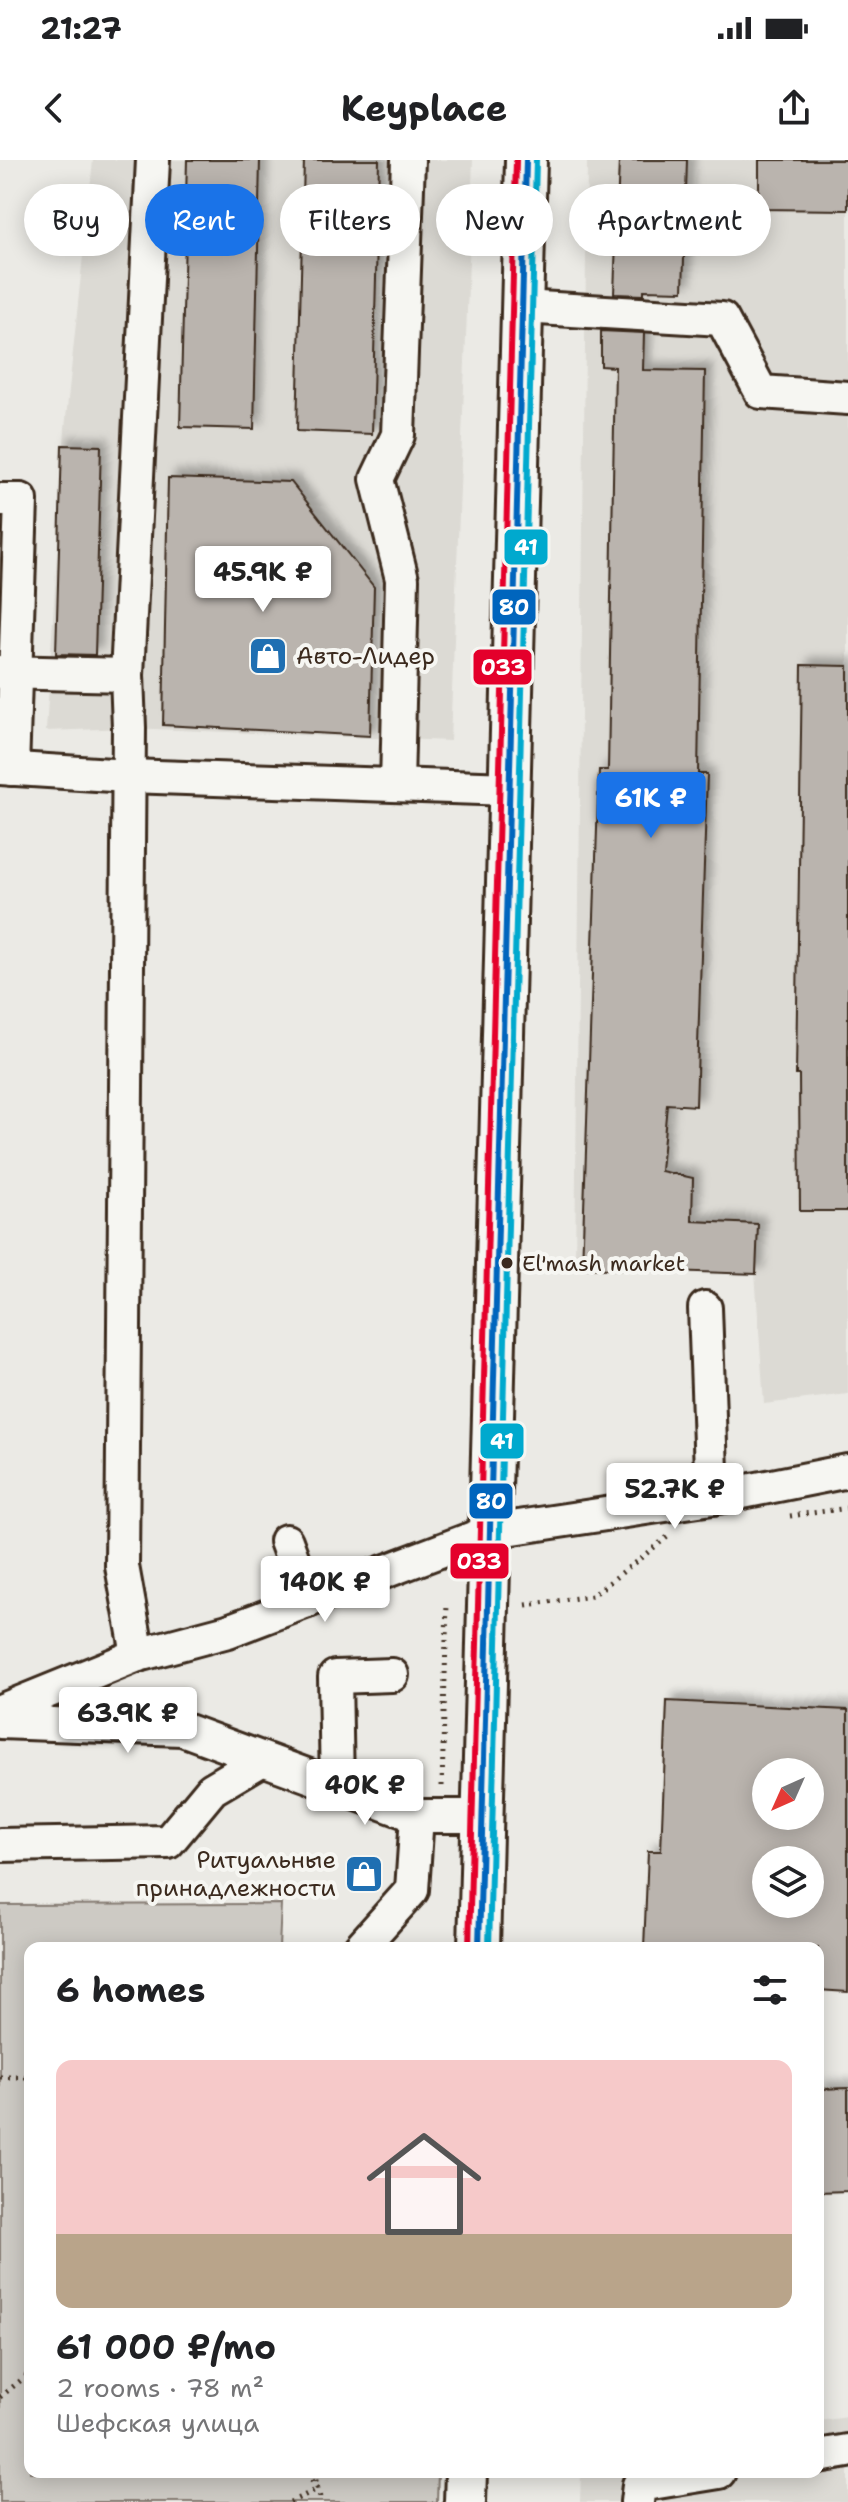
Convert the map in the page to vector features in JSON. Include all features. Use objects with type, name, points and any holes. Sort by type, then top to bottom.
[{"type":"main road","points":[[479,1942],[526,160]]},
{"type":"main road","points":[[465,2502],[466,2478]]},
{"type":"street","points":[[138,1655],[122,1566],[127,675],[153,160]]},
{"type":"street","points":[[397,785],[402,579],[377,479],[398,435],[408,160]]},
{"type":"street","points":[[522,307],[722,319],[761,392],[848,398]]},
{"type":"street","points":[[0,500],[21,500],[8,673],[6,768],[128,776],[510,789]]},
{"type":"street","points":[[8,673],[127,675]]},
{"type":"street","points":[[705,1308],[712,1498]]},
{"type":"street","points":[[0,1711],[138,1655],[228,1631],[492,1531],[712,1498],[848,1471]]},
{"type":"street","points":[[286,1541],[308,1601]]},
{"type":"street","points":[[337,1787],[335,1677],[392,1675]]},
{"type":"street","points":[[0,1722],[182,1729],[337,1787],[429,1816],[483,1816]]},
{"type":"street","points":[[0,1845],[168,1842],[212,1789],[261,1760]]},
{"type":"street","points":[[365,1942],[412,1890],[429,1816]]},
{"type":"street","points":[[824,2455],[848,2451]]},
{"type":"street","points":[[637,2502],[639,2485],[682,2478]]},
{"type":"path","points":[[775,1518],[848,1508]]},
{"type":"path","points":[[526,1605],[592,1596],[674,1532]]},
{"type":"path","points":[[429,1816],[447,1603]]},
{"type":"path","points":[[0,2077],[24,2077]]},
{"type":"path","points":[[0,2397],[24,2378]]},
{"type":"path","points":[[310,2478],[318,2489]]},
{"type":"path","points":[[315,2478],[321,2502]]},
{"type":"path","points":[[290,2502],[318,2489]]},
{"type":"shaded area","points":[[93,160],[473,160],[472,184],[436,184],[436,256],[469,256],[450,741],[129,728],[46,731],[65,428],[83,256],[129,256],[129,184],[90,184]]},
{"type":"shaded area","points":[[587,160],[848,160],[848,1394],[764,1404],[755,1272],[575,1265],[586,256],[771,256],[771,184],[587,184]]},
{"type":"shaded area","points":[[281,1904],[279,1942],[24,1942],[24,2478],[438,2478],[437,2502],[0,2502],[0,1905]]},
{"type":"shaded area","points":[[848,2417],[848,2502],[580,2502],[581,2478],[824,2478],[824,2420]]},
{"type":"building","points":[[187,160],[260,160],[259,184],[186,184]]},
{"type":"building","points":[[304,160],[379,160],[378,184],[303,184]]},
{"type":"building","points":[[619,160],[687,160],[686,184],[618,184]]},
{"type":"building","points":[[759,160],[848,160],[848,210],[771,209],[771,184],[759,184]]},
{"type":"building","points":[[184,256],[258,256],[254,429],[180,427]]},
{"type":"building","points":[[302,256],[377,256],[372,434],[297,431]]},
{"type":"building","points":[[615,256],[684,256],[683,291],[644,290],[644,295],[614,294]]},
{"type":"building","points":[[601,331],[644,333],[643,370],[705,371],[698,774],[707,774],[696,1106],[667,1104],[661,1171],[693,1178],[692,1221],[758,1224],[756,1274],[582,1268],[599,770],[608,770],[615,367],[601,366]]},
{"type":"building","points":[[62,445],[101,446],[95,655],[56,654]]},
{"type":"building","name":"Авто-Лидер","points":[[168,478],[291,482],[374,587],[370,736],[163,725]]},
{"type":"building","points":[[802,665],[848,666],[848,1211],[800,1211],[799,1075],[796,1075]]},
{"type":"building","points":[[667,1701],[848,1710],[848,1992],[824,1990],[824,1942],[644,1942],[648,1851],[661,1851]]},
{"type":"building","points":[[848,2088],[848,2191],[824,2192],[824,2089]]},
{"type":"transit line","name":"033","points":[[469,1942],[516,160]]},
{"type":"transit line","name":"80","points":[[479,1942],[526,160]]},
{"type":"transit line","name":"41","points":[[489,1942],[536,160]]},
{"type":"place","name":"Авто-Лидер","points":[[268,656]]},
{"type":"place","name":"El'mash market","points":[[507,1263]]},
{"type":"place","name":"Ритуальные принадлежности","points":[[364,1874]]}]
